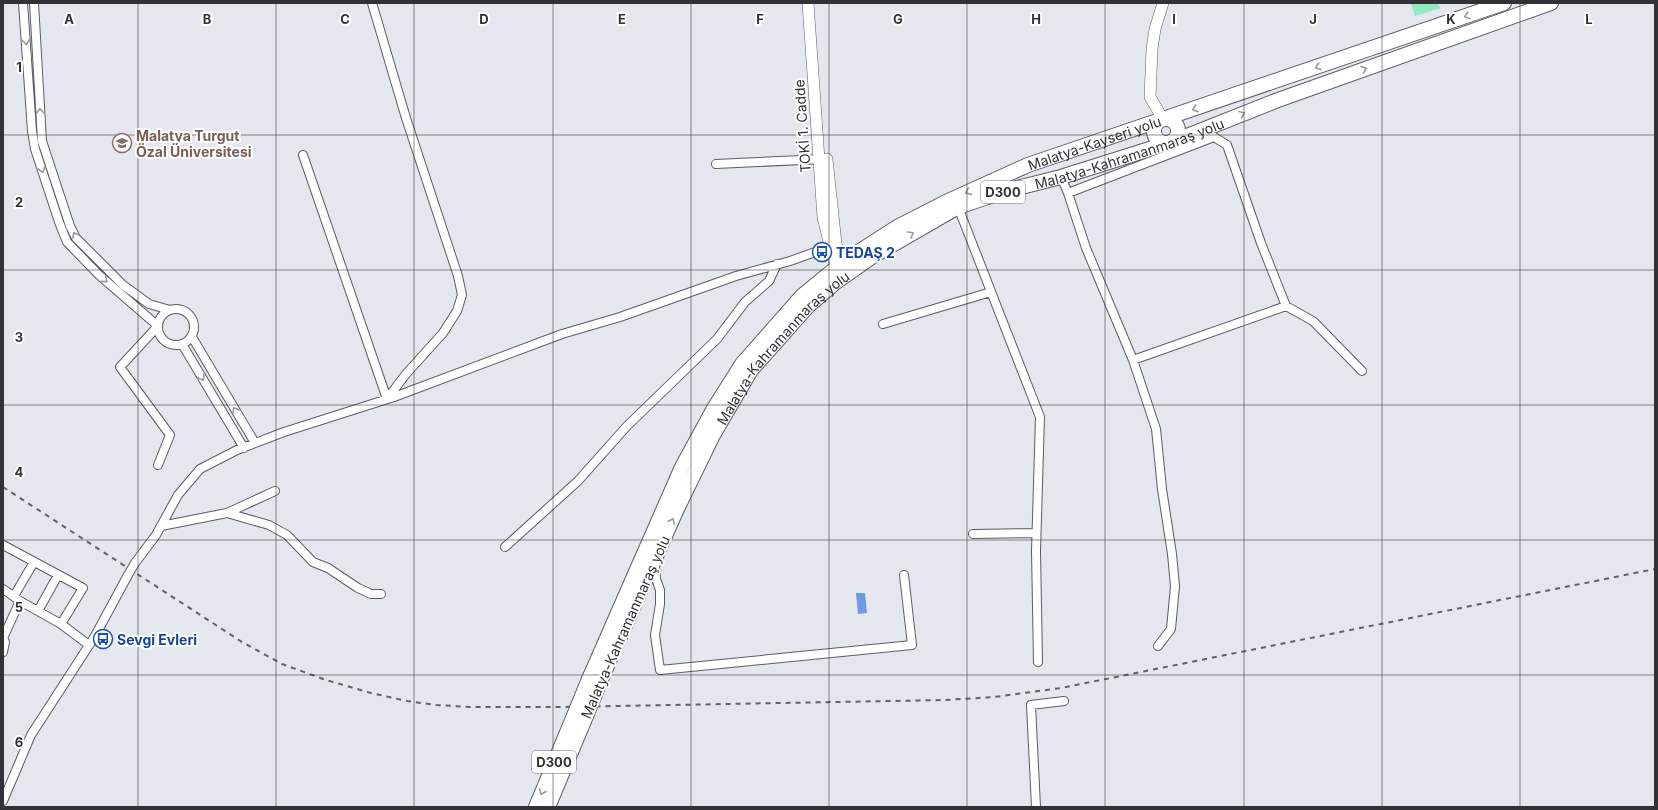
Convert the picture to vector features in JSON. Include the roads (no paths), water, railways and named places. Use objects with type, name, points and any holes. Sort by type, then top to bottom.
[{"type":"highway","name":"Malatya-Kayseri yolu","points":[[536,807],[596,678],[682,467],[713,410],[742,364],[802,296],[842,264],[899,226],[946,202],[1028,165],[1504,3]]},
{"type":"highway","name":"Malatya-Kahramanmaraş yolu","points":[[596,678],[655,561],[677,509],[713,435],[751,370],[808,306],[836,282],[873,256],[958,207],[1005,191],[1061,177],[1172,142],[1278,100],[1551,3]]},
{"type":"highway","points":[[1163,119],[1171,120],[1177,125],[1179,133],[1172,142]]},
{"type":"highway","name":"Malatya-Kahramanmaraş yolu","points":[[548,807],[578,719]]},
{"type":"main road","name":"TOKİ 1. Cadde","points":[[808,3],[833,245]]},
{"type":"main road","name":"TOKİ 1. Cadde","points":[[814,3],[823,159]]},
{"type":"main road","points":[[1163,3],[1155,29],[1152,49],[1150,96],[1163,119]]},
{"type":"main road","points":[[833,245],[839,253],[842,264]]},
{"type":"street","points":[[23,3],[34,143],[58,222],[67,242],[81,257],[99,275],[158,326]]},
{"type":"street","points":[[34,3],[42,140],[73,232],[76,238],[123,285],[149,304],[170,310]]},
{"type":"street","points":[[372,3],[406,118],[458,276],[462,295],[457,311],[443,333],[406,374],[387,399]]},
{"type":"street","points":[[1068,193],[1214,137],[1227,145],[1261,243],[1286,306],[1313,321],[1362,371]]},
{"type":"street","points":[[303,155],[387,399]]},
{"type":"street","points":[[716,164],[823,159]]},
{"type":"street","points":[[1061,177],[1068,193],[1086,248],[1133,360],[1156,429],[1174,586],[1171,629],[1158,646]]},
{"type":"street","points":[[958,207],[1040,417],[1036,533],[1038,662]]},
{"type":"street","points":[[3,801],[31,735],[89,645],[135,563],[156,535],[178,495],[200,469],[255,443],[284,432],[387,399],[562,334],[620,317],[736,276],[833,245]]},
{"type":"street","points":[[505,547],[578,481],[627,426],[717,339],[745,302],[769,281],[776,264]]},
{"type":"street","points":[[883,324],[992,292]]},
{"type":"street","points":[[1133,360],[1286,306]]},
{"type":"street","points":[[192,337],[182,344],[170,344],[165,341],[158,332],[158,326],[162,314],[179,308],[190,314],[194,325],[192,337],[255,443]]},
{"type":"street","points":[[158,326],[120,367],[170,435],[158,465]]},
{"type":"street","points":[[182,344],[244,448]]},
{"type":"street","points":[[160,526],[227,513],[275,491]]},
{"type":"street","points":[[227,513],[269,525],[287,535],[313,562],[328,568],[358,588],[370,594],[381,594]]},
{"type":"street","points":[[973,534],[1036,533]]},
{"type":"street","points":[[3,544],[58,576],[83,588],[61,624]]},
{"type":"street","points":[[655,561],[656,579],[660,590],[660,604],[656,635],[660,670],[912,645],[904,575]]},
{"type":"street","points":[[3,652],[5,642],[3,638],[17,598],[34,562]]},
{"type":"street","points":[[38,611],[58,576]]},
{"type":"street","points":[[3,589],[61,624],[89,645]]},
{"type":"street","points":[[1036,807],[1031,705],[1064,701]]},
{"type":"water","points":[[856,593],[865,593],[867,613],[858,614]]},
{"type":"railway","points":[[3,487],[242,642],[282,664],[326,680],[371,693],[407,701],[436,705],[470,707],[562,707],[945,700],[994,697],[1061,688],[1655,569]]},
{"type":"place","name":"Malatya Turgut Özal Üniversitesi","points":[[122,143]]},
{"type":"place","name":"TEDAŞ 2","points":[[822,252]]},
{"type":"place","name":"Sevgi Evleri","points":[[103,639]]}]
